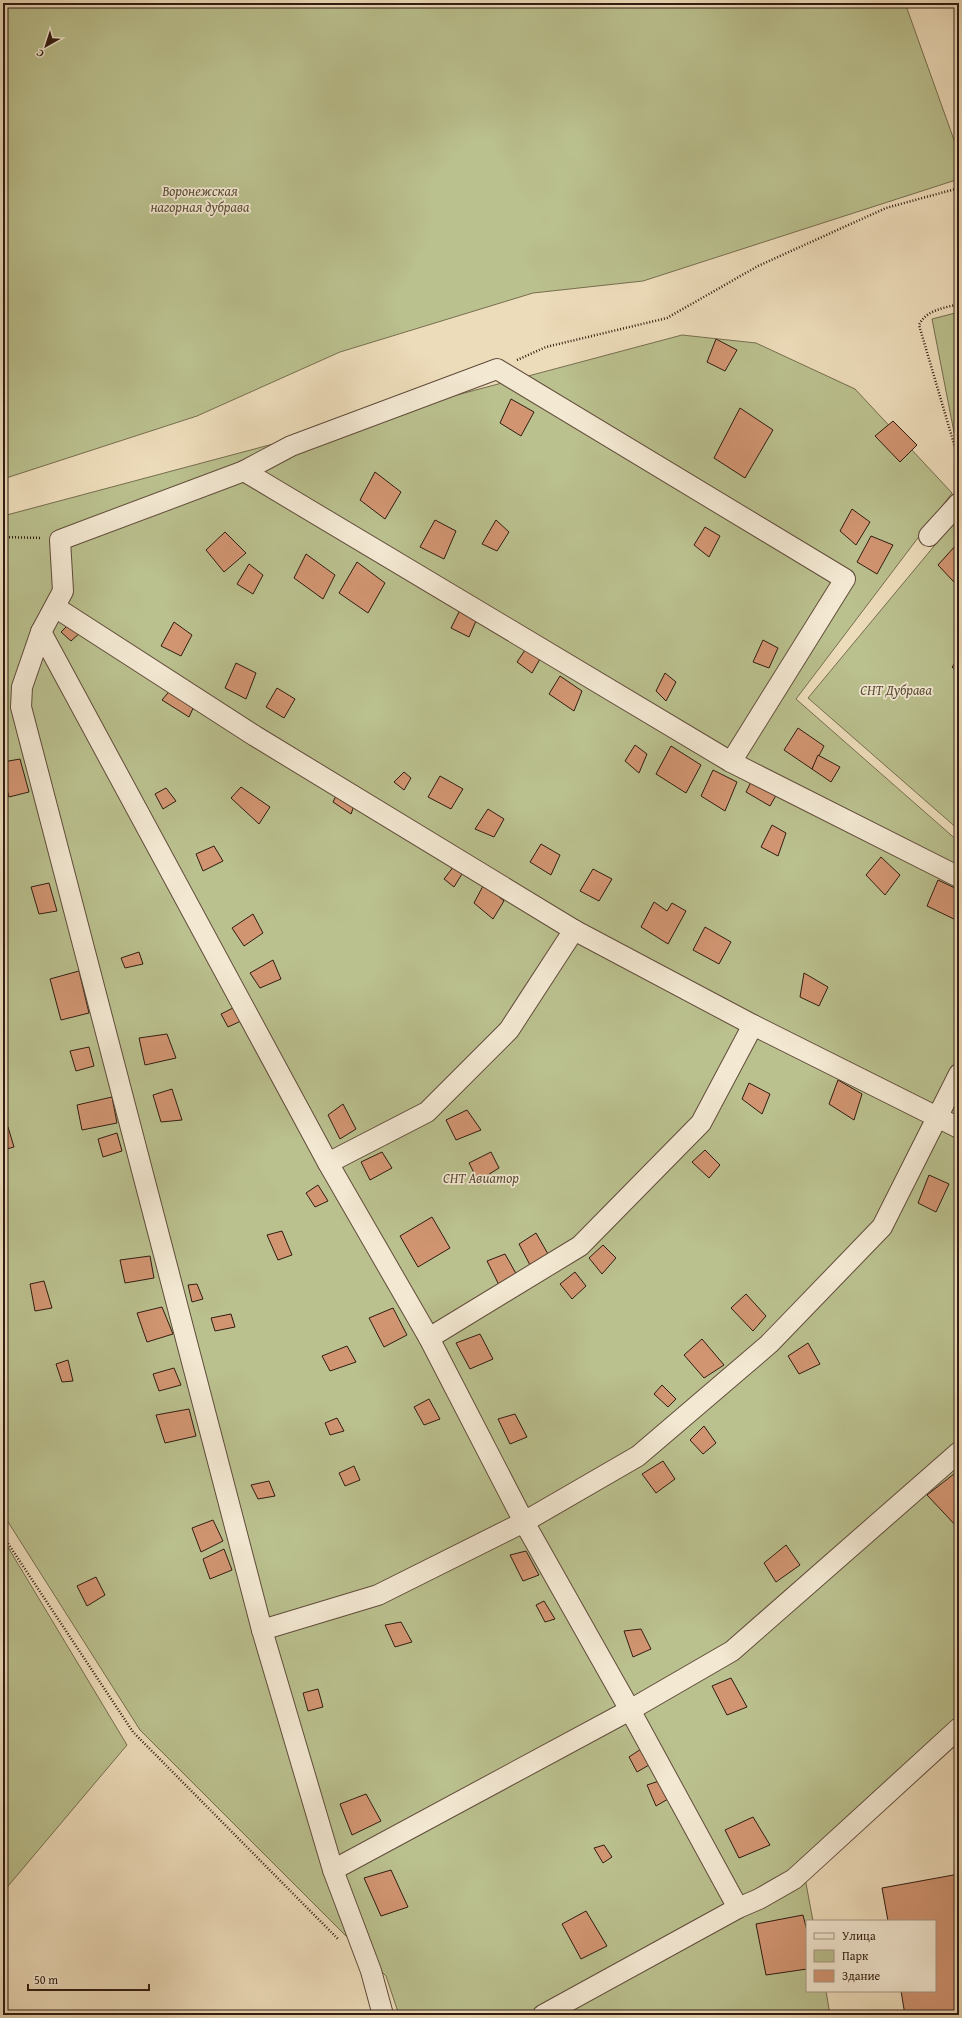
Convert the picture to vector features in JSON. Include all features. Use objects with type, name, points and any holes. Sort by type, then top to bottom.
[{"type":"street","points":[[383,2015],[370,1971],[334,1870],[262,1630],[21,707],[22,687],[41,632],[63,591],[60,540],[244,471],[291,446],[497,369],[845,579],[731,762]]},
{"type":"street","points":[[244,471],[731,762],[959,878]]},
{"type":"street","points":[[930,536],[959,502]]},
{"type":"street","points":[[55,607],[255,736],[574,930],[753,1025],[959,1128]]},
{"type":"street","points":[[41,632],[328,1163],[429,1338],[524,1522],[630,1710],[738,1908]]},
{"type":"street","points":[[328,1163],[427,1112],[509,1030],[574,930]]},
{"type":"street","points":[[429,1338],[580,1246],[701,1123],[753,1025]]},
{"type":"street","points":[[262,1630],[378,1595],[524,1522],[638,1456],[769,1344],[882,1227],[959,1074]]},
{"type":"street","points":[[334,1870],[630,1710],[732,1650],[959,1452]]},
{"type":"street","points":[[543,2015],[738,1908],[759,1900],[794,1878],[959,1728]]},
{"type":"path","points":[[497,369],[546,347],[667,318],[758,266],[886,208],[959,188]]},
{"type":"path","points":[[959,304],[935,311],[923,317],[920,325],[959,461]]},
{"type":"path","points":[[3,536],[60,540]]},
{"type":"path","points":[[3,1536],[133,1732],[343,1943]]},
{"type":"green space","name":"Воронежская нагорная дубрава","points":[[3,3],[905,3],[959,154],[959,179],[643,281],[533,293],[340,352],[197,416],[3,479]]},
{"type":"green space","points":[[959,312],[959,458],[932,319]]},
{"type":"green space","name":"СНТ Авиатор","points":[[682,335],[756,343],[855,389],[952,493],[796,699],[959,842],[959,1736],[805,1878],[813,1920],[806,1920],[806,1992],[826,1992],[830,2015],[399,2015],[386,1976],[140,1730],[3,1514],[3,516]]},
{"type":"green space","name":"СНТ Дубрава","points":[[959,516],[959,830],[808,698]]},
{"type":"green space","points":[[3,1539],[127,1745],[3,1892]]},
{"type":"building","points":[[716,339],[737,350],[725,371],[707,362]]},
{"type":"building","points":[[511,399],[534,412],[521,436],[500,423]]},
{"type":"building","points":[[740,408],[773,430],[745,478],[714,458]]},
{"type":"building","points":[[893,421],[917,445],[900,462],[875,436]]},
{"type":"building","points":[[375,472],[401,492],[385,519],[360,500]]},
{"type":"building","points":[[852,509],[870,522],[856,545],[840,531]]},
{"type":"building","points":[[435,520],[456,531],[444,559],[420,547]]},
{"type":"building","points":[[496,520],[509,532],[497,551],[482,544]]},
{"type":"building","points":[[705,527],[720,536],[709,557],[694,545]]},
{"type":"building","points":[[225,532],[246,553],[224,572],[206,550]]},
{"type":"building","points":[[871,536],[893,545],[877,574],[857,562]]},
{"type":"building","points":[[956,545],[959,548],[959,577],[954,582],[938,565]]},
{"type":"building","points":[[306,554],[335,575],[323,599],[294,578]]},
{"type":"building","points":[[357,562],[385,583],[368,613],[339,593]]},
{"type":"building","points":[[249,564],[263,575],[253,594],[237,584]]},
{"type":"building","points":[[460,610],[476,621],[469,637],[451,628]]},
{"type":"building","points":[[71,622],[82,631],[71,641],[61,632]]},
{"type":"building","points":[[174,622],[192,635],[181,656],[161,646]]},
{"type":"building","points":[[763,640],[778,648],[769,668],[753,662]]},
{"type":"building","points":[[525,650],[540,659],[532,673],[517,662]]},
{"type":"building","points":[[959,658],[959,673],[952,667]]},
{"type":"building","points":[[236,663],[256,673],[246,699],[225,688]]},
{"type":"building","points":[[665,673],[676,682],[666,701],[656,691]]},
{"type":"building","points":[[560,676],[582,691],[574,711],[549,694]]},
{"type":"building","points":[[172,688],[196,702],[189,717],[162,700]]},
{"type":"building","points":[[277,688],[295,699],[284,718],[266,707]]},
{"type":"building","points":[[798,728],[824,746],[812,769],[784,750]]},
{"type":"building","points":[[635,745],[647,754],[639,773],[625,761]]},
{"type":"building","points":[[671,746],[701,765],[686,793],[656,774]]},
{"type":"building","points":[[818,755],[840,767],[831,782],[812,769]]},
{"type":"building","points":[[20,759],[29,792],[9,797],[3,775],[3,762]]},
{"type":"building","points":[[713,770],[737,782],[725,811],[701,796]]},
{"type":"building","points":[[404,772],[411,778],[404,790],[394,782]]},
{"type":"building","points":[[440,776],[463,789],[451,809],[428,797]]},
{"type":"building","points":[[753,778],[778,792],[770,806],[746,792]]},
{"type":"building","points":[[241,787],[270,807],[259,824],[231,798]]},
{"type":"building","points":[[166,788],[176,801],[163,809],[155,794]]},
{"type":"building","points":[[338,792],[355,803],[351,814],[333,802]]},
{"type":"building","points":[[488,809],[504,819],[494,837],[475,829]]},
{"type":"building","points":[[772,825],[786,833],[778,856],[761,847]]},
{"type":"building","points":[[541,844],[560,855],[551,875],[530,862]]},
{"type":"building","points":[[214,846],[223,861],[203,871],[196,854]]},
{"type":"building","points":[[881,857],[900,875],[885,895],[866,875]]},
{"type":"building","points":[[454,866],[462,874],[454,887],[444,879]]},
{"type":"building","points":[[593,869],[612,879],[599,901],[580,891]]},
{"type":"building","points":[[938,880],[959,890],[959,913],[956,920],[927,906]]},
{"type":"building","points":[[49,883],[57,911],[39,914],[31,887]]},
{"type":"building","points":[[484,884],[504,901],[493,919],[474,903]]},
{"type":"building","points":[[654,902],[667,911],[672,903],[686,911],[668,944],[641,927]]},
{"type":"building","points":[[253,914],[263,933],[244,946],[232,928]]},
{"type":"building","points":[[705,927],[731,942],[719,964],[693,950]]},
{"type":"building","points":[[139,952],[143,964],[125,968],[121,958]]},
{"type":"building","points":[[273,960],[281,979],[260,988],[250,973]]},
{"type":"building","points":[[79,971],[89,1013],[61,1020],[50,979]]},
{"type":"building","points":[[804,973],[828,987],[819,1006],[800,997]]},
{"type":"building","points":[[233,1008],[241,1021],[228,1027],[221,1014]]},
{"type":"building","points":[[167,1034],[176,1058],[145,1065],[139,1038]]},
{"type":"building","points":[[89,1047],[94,1066],[76,1071],[70,1051]]},
{"type":"building","points":[[838,1080],[862,1094],[854,1120],[829,1104]]},
{"type":"building","points":[[749,1083],[770,1094],[762,1114],[742,1099]]},
{"type":"building","points":[[172,1089],[182,1120],[161,1122],[153,1095]]},
{"type":"building","points":[[112,1097],[117,1123],[82,1130],[77,1105]]},
{"type":"building","points":[[343,1104],[356,1129],[340,1139],[328,1115]]},
{"type":"building","points":[[467,1110],[481,1130],[456,1140],[446,1120]]},
{"type":"building","points":[[8,1127],[14,1147],[3,1150],[3,1128]]},
{"type":"building","points":[[117,1133],[122,1151],[103,1157],[98,1139]]},
{"type":"building","points":[[705,1150],[720,1165],[709,1178],[692,1162]]},
{"type":"building","points":[[382,1152],[392,1168],[370,1180],[361,1162]]},
{"type":"building","points":[[491,1152],[499,1168],[478,1181],[469,1163]]},
{"type":"building","points":[[929,1175],[949,1184],[936,1212],[918,1203]]},
{"type":"building","points":[[318,1185],[328,1201],[315,1207],[306,1193]]},
{"type":"building","points":[[432,1217],[450,1248],[418,1267],[400,1236]]},
{"type":"building","points":[[282,1231],[292,1255],[278,1260],[267,1235]]},
{"type":"building","points":[[536,1233],[548,1254],[530,1265],[519,1244]]},
{"type":"building","points":[[603,1245],[616,1258],[602,1274],[589,1258]]},
{"type":"building","points":[[505,1254],[518,1277],[499,1285],[487,1261]]},
{"type":"building","points":[[150,1256],[154,1278],[125,1283],[120,1260]]},
{"type":"building","points":[[575,1272],[586,1286],[572,1299],[560,1284]]},
{"type":"building","points":[[44,1281],[52,1308],[35,1311],[30,1284]]},
{"type":"building","points":[[197,1284],[203,1299],[192,1302],[188,1285]]},
{"type":"building","points":[[746,1294],[766,1316],[753,1331],[731,1308]]},
{"type":"building","points":[[162,1307],[173,1334],[147,1342],[137,1313]]},
{"type":"building","points":[[393,1308],[407,1335],[384,1347],[369,1318]]},
{"type":"building","points":[[231,1314],[235,1327],[215,1331],[211,1318]]},
{"type":"building","points":[[480,1334],[493,1359],[470,1369],[456,1343]]},
{"type":"building","points":[[702,1339],[724,1365],[704,1378],[684,1355]]},
{"type":"building","points":[[808,1343],[820,1364],[799,1374],[788,1356]]},
{"type":"building","points":[[347,1346],[356,1362],[330,1371],[322,1356]]},
{"type":"building","points":[[68,1360],[73,1381],[62,1382],[56,1364]]},
{"type":"building","points":[[174,1368],[181,1385],[159,1391],[153,1374]]},
{"type":"building","points":[[662,1385],[676,1399],[668,1407],[654,1394]]},
{"type":"building","points":[[429,1399],[440,1419],[424,1425],[414,1407]]},
{"type":"building","points":[[189,1409],[196,1436],[165,1443],[156,1415]]},
{"type":"building","points":[[515,1414],[527,1437],[510,1444],[498,1419]]},
{"type":"building","points":[[337,1418],[344,1431],[330,1435],[325,1423]]},
{"type":"building","points":[[704,1426],[716,1443],[703,1454],[690,1440]]},
{"type":"building","points":[[663,1461],[675,1479],[656,1493],[642,1474]]},
{"type":"building","points":[[354,1466],[360,1480],[345,1486],[339,1473]]},
{"type":"building","points":[[959,1470],[959,1529],[927,1495]]},
{"type":"building","points":[[269,1481],[275,1496],[258,1499],[251,1485]]},
{"type":"building","points":[[213,1520],[223,1541],[201,1552],[192,1528]]},
{"type":"building","points":[[786,1545],[800,1565],[776,1582],[764,1563]]},
{"type":"building","points":[[224,1549],[232,1570],[210,1579],[203,1559]]},
{"type":"building","points":[[526,1551],[539,1575],[523,1581],[510,1555]]},
{"type":"building","points":[[96,1577],[105,1595],[87,1606],[77,1586]]},
{"type":"building","points":[[544,1601],[555,1619],[545,1622],[536,1605]]},
{"type":"building","points":[[401,1622],[412,1642],[395,1647],[385,1625]]},
{"type":"building","points":[[641,1629],[651,1649],[633,1657],[624,1631]]},
{"type":"building","points":[[731,1678],[747,1707],[727,1715],[712,1686]]},
{"type":"building","points":[[318,1689],[323,1707],[308,1711],[303,1693]]},
{"type":"building","points":[[641,1749],[649,1765],[637,1772],[629,1757]]},
{"type":"building","points":[[659,1781],[668,1799],[656,1806],[647,1785]]},
{"type":"building","points":[[366,1794],[381,1821],[352,1835],[340,1804]]},
{"type":"building","points":[[753,1817],[770,1845],[739,1858],[725,1830]]},
{"type":"building","points":[[604,1845],[612,1857],[603,1863],[594,1848]]},
{"type":"building","points":[[391,1870],[408,1907],[381,1916],[364,1878]]},
{"type":"building","points":[[959,1874],[959,2015],[905,2015],[901,1992],[936,1992],[936,1920],[888,1920],[882,1888]]},
{"type":"building","points":[[586,1911],[607,1946],[581,1959],[562,1924]]},
{"type":"building","points":[[803,1915],[806,1927],[806,1969],[766,1975],[756,1924]]}]
